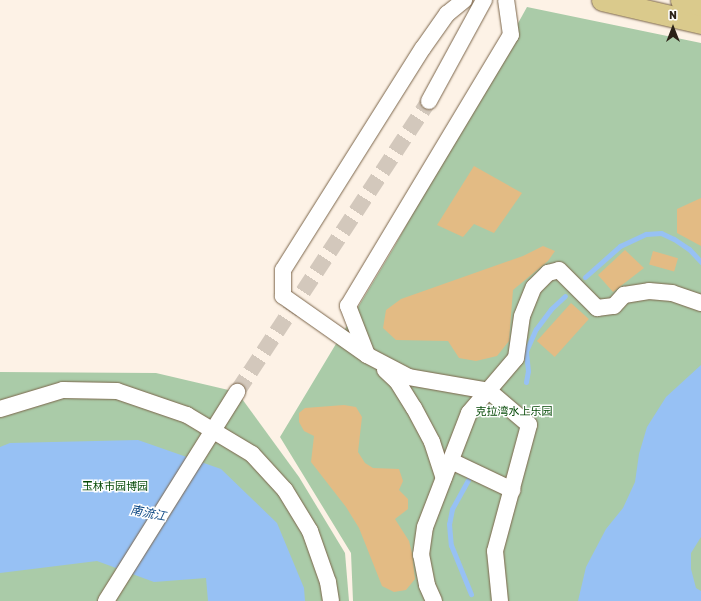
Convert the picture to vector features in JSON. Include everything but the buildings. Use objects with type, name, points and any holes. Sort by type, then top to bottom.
[{"type":"main road","points":[[602,0],[701,24]]},
{"type":"main road","points":[[681,0],[701,5]]},
{"type":"street","points":[[444,478],[432,442],[401,386],[367,355],[283,296],[283,270],[423,48],[447,14],[464,0]]},
{"type":"street","points":[[429,100],[484,0]]},
{"type":"street","points":[[500,601],[495,551],[529,425],[489,391],[409,377],[367,355],[348,306],[511,35],[506,0]]},
{"type":"street","points":[[434,601],[427,585],[421,555],[425,527],[451,461],[457,438],[469,413],[516,358],[522,316],[534,287],[548,273],[559,270],[597,308],[614,306],[624,295],[649,291],[672,293],[701,303]]},
{"type":"street","points":[[0,409],[63,390],[117,391],[187,415],[252,454],[285,490],[310,531],[328,582],[331,601]]},
{"type":"street","points":[[106,601],[196,460],[237,392]]},
{"type":"street","points":[[451,461],[512,490]]},
{"type":"green space","name":"克拉湾水上乐园","points":[[527,7],[701,43],[701,601],[353,601],[351,553],[280,437],[393,249]]},
{"type":"green space","name":"玉林市园博园","points":[[0,372],[156,373],[237,392],[299,477],[345,553],[349,601],[0,601]]},
{"type":"water","points":[[701,365],[701,537],[691,553],[691,569],[696,588],[701,591],[701,601],[578,601],[586,567],[606,529],[623,508],[635,482],[639,454],[647,427],[666,397]]},
{"type":"water","name":"南流江","points":[[138,440],[221,469],[277,523],[304,588],[305,601],[208,601],[206,578],[154,582],[97,561],[0,573],[0,447],[10,443]]},
{"type":"waterway","points":[[585,277],[620,246],[646,234],[661,233],[674,239],[689,249],[701,262]]},
{"type":"waterway","points":[[526,382],[528,371],[526,351],[536,329],[551,309],[565,296]]},
{"type":"waterway","points":[[468,480],[452,509],[449,524],[451,545],[471,594]]},
{"type":"tunnel","points":[[237,392],[429,101]]}]
